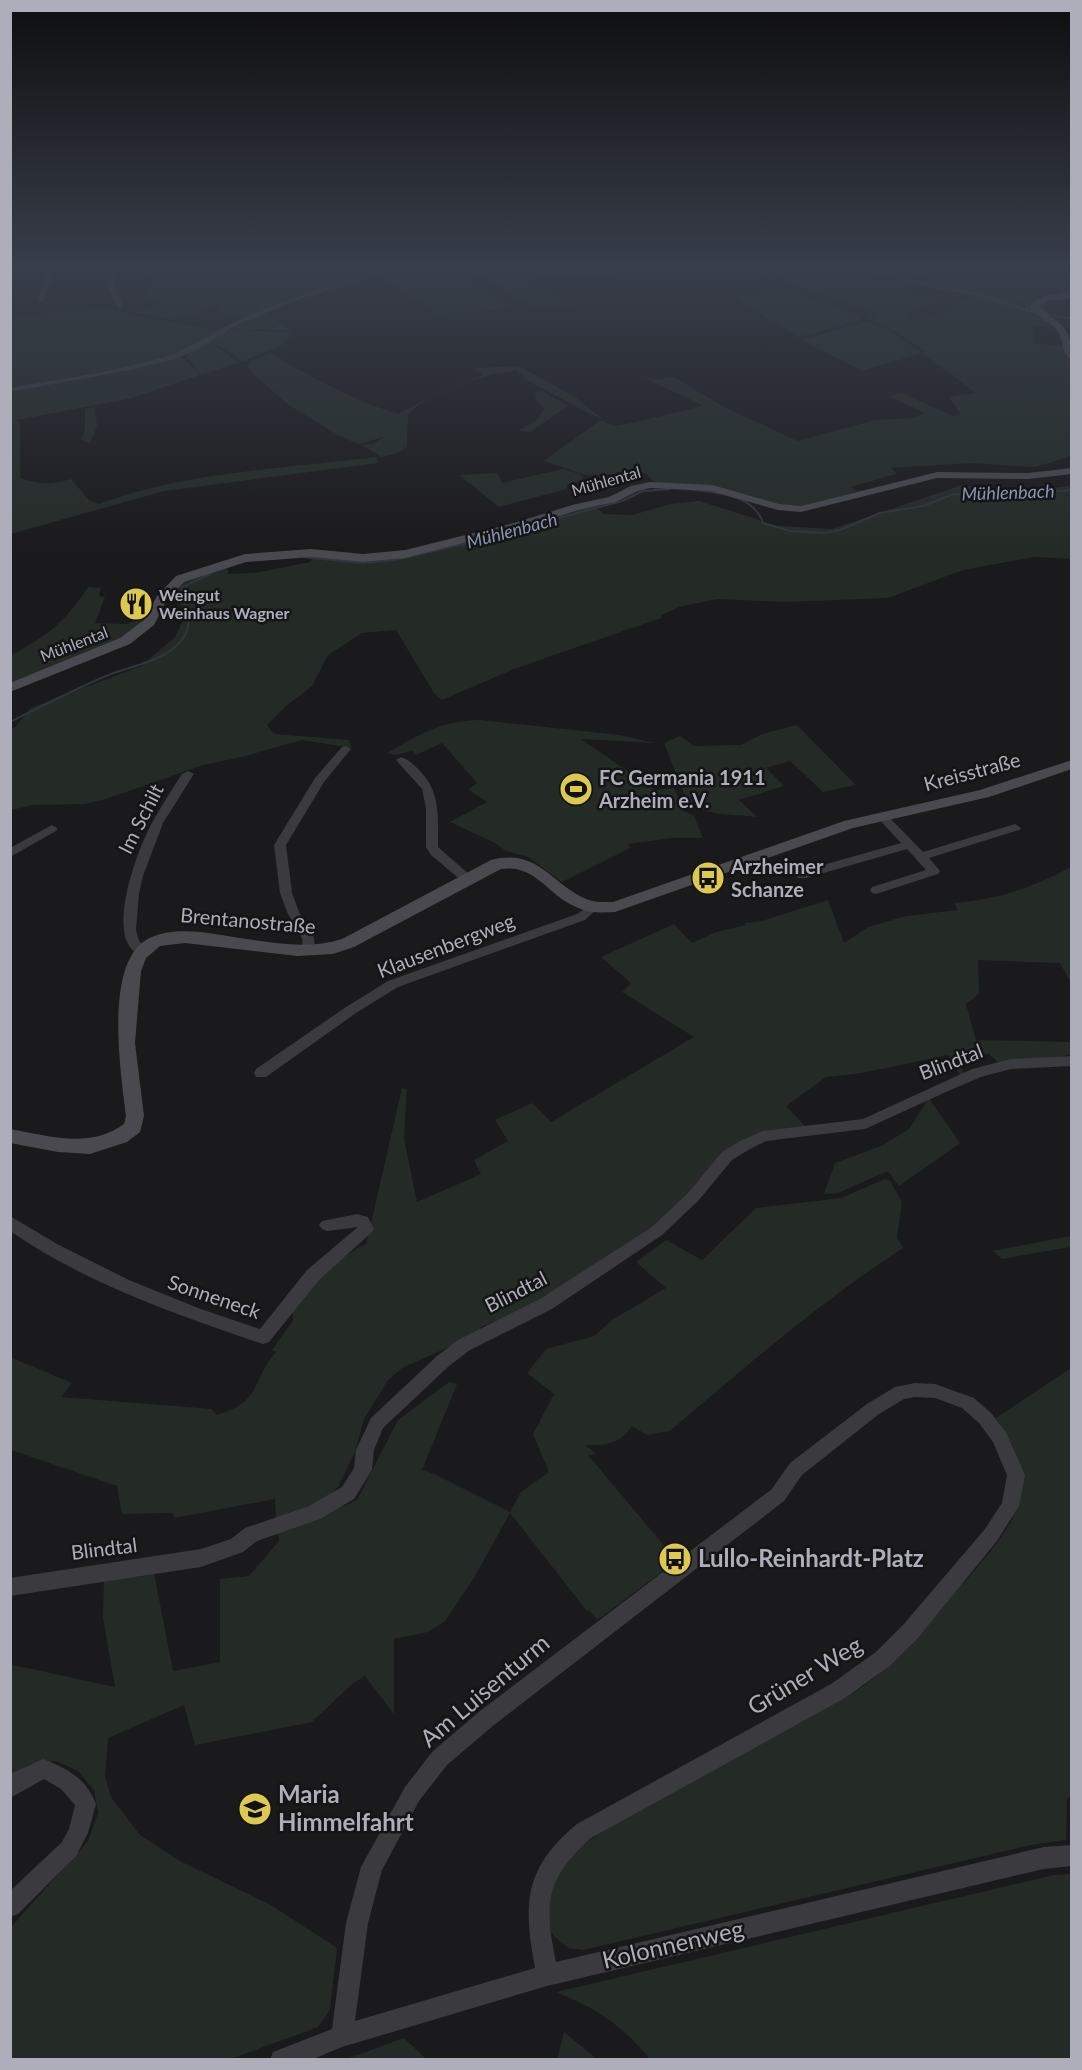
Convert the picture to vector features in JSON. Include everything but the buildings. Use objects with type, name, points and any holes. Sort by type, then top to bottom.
[{"type":"street","points":[[10,390],[154,362]]},
{"type":"street","name":"Mühlental","points":[[10,688],[104,651],[131,637],[149,622],[165,594],[184,577],[251,556],[311,553],[356,558],[405,554],[518,526],[576,507],[612,500],[635,488],[650,485],[711,488],[778,507],[801,509],[937,475],[1028,476],[1071,471]]},
{"type":"street","points":[[309,950],[309,939],[296,918],[285,889],[280,845],[282,838],[319,780],[346,749]]},
{"type":"street","points":[[401,760],[420,775],[431,794],[432,847],[467,879]]},
{"type":"street","name":"Kreisstraße","points":[[592,908],[615,907],[794,842],[882,816],[984,794],[1071,764]]},
{"type":"street","name":"Im Schilt","points":[[142,951],[132,942],[129,927],[139,863],[162,814],[188,774]]},
{"type":"street","points":[[876,890],[934,871],[882,816]]},
{"type":"street","points":[[920,856],[1015,828]]},
{"type":"street","points":[[10,853],[52,829]]},
{"type":"street","points":[[802,875],[908,845]]},
{"type":"street","name":"Brentanostraße","points":[[142,951],[158,940],[172,937],[309,950],[338,947],[467,879],[498,864],[515,861],[530,866],[572,899],[592,908]]},
{"type":"street","name":"Klausenbergweg","points":[[261,1074],[351,1010],[393,984],[581,917],[592,908]]},
{"type":"street","points":[[10,1136],[86,1148],[119,1139],[133,1127],[135,1116],[127,1057],[126,1029],[134,963],[142,951]]},
{"type":"street","name":"Blindtal","points":[[10,1587],[55,1578],[201,1558],[237,1546],[251,1533],[314,1513],[348,1492],[363,1470],[365,1450],[376,1423],[443,1361],[464,1345],[546,1304],[657,1231],[693,1197],[728,1156],[763,1136],[865,1124],[977,1073],[1011,1064],[1071,1061]]},
{"type":"street","name":"Sonneneck","points":[[10,1222],[42,1243],[139,1292],[188,1313],[263,1337],[313,1275],[366,1229],[363,1221],[357,1220],[327,1225]]},
{"type":"street","name":"Grüner Weg","points":[[547,1975],[537,1927],[538,1899],[544,1878],[570,1841],[584,1830],[828,1697],[862,1675],[910,1632],[991,1535],[1010,1506],[1016,1475],[1000,1437],[985,1418],[968,1403],[935,1391],[901,1392],[873,1409],[796,1469],[778,1495],[686,1566]]},
{"type":"street","name":"Am Luisenturm","points":[[342,2036],[357,1923],[372,1867],[412,1794],[440,1758],[457,1741],[686,1566]]},
{"type":"street","points":[[10,1788],[18,1781],[43,1769],[68,1778],[80,1791],[86,1804],[78,1833],[69,1849],[10,1906]]},
{"type":"street","name":"Kolonnenweg","points":[[281,2060],[342,2036],[547,1975],[1044,1858],[1071,1855]]},
{"type":"shaded area","points":[[11,362],[187,362],[200,375],[132,398],[17,420],[20,422],[20,478],[45,483],[71,479],[89,500],[99,504],[166,484],[201,478],[377,457],[378,463],[164,491],[11,534]]},
{"type":"shaded area","points":[[190,362],[240,362],[201,375]]},
{"type":"shaded area","points":[[250,362],[285,362],[348,395],[398,414],[442,391],[482,376],[482,373],[475,370],[479,368],[515,366],[523,368],[575,397],[607,423],[618,426],[704,406],[643,377],[656,380],[674,377],[724,407],[798,441],[875,420],[914,418],[925,413],[888,396],[901,393],[953,416],[961,415],[949,397],[976,393],[934,362],[1071,362],[1071,456],[1036,467],[971,463],[891,468],[897,474],[850,487],[857,491],[828,502],[793,508],[712,487],[655,483],[646,473],[585,475],[544,461],[599,421],[604,421],[528,381],[517,371],[474,380],[426,400],[408,416],[407,447],[398,453],[381,457],[362,445],[373,444],[384,437],[358,444],[338,435],[289,405],[251,372],[247,365]]},
{"type":"shaded area","points":[[844,362],[893,362],[862,371]]},
{"type":"shaded area","points":[[542,391],[568,406],[530,432],[519,430],[538,419],[545,408],[537,402],[535,392]]},
{"type":"shaded area","points":[[94,407],[97,425],[90,444],[81,439],[85,429],[85,409]]},
{"type":"shaded area","points":[[563,469],[580,474],[584,480],[567,484],[567,489],[499,507],[459,475],[497,473],[502,483]]},
{"type":"shaded area","points":[[962,485],[1003,490],[1071,486],[1071,559],[1035,557],[963,570],[888,598],[784,602],[717,599],[679,607],[661,615],[661,618],[514,669],[442,700],[434,693],[396,630],[362,633],[328,655],[312,686],[285,707],[267,725],[274,734],[349,740],[352,748],[302,740],[203,765],[106,799],[85,804],[34,805],[11,810],[11,729],[31,708],[141,666],[175,637],[187,613],[180,605],[174,588],[178,584],[227,565],[228,574],[255,573],[310,562],[316,554],[380,559],[594,505],[604,514],[632,515],[671,504],[699,501],[757,519],[767,525],[832,529]]},
{"type":"shaded area","points":[[88,587],[101,588],[99,596],[105,597],[95,623],[128,624],[150,611],[126,635],[108,645],[11,685],[11,655],[55,627]]},
{"type":"shaded area","points":[[480,720],[620,735],[655,743],[581,739],[655,790],[674,788],[684,811],[694,816],[703,838],[672,838],[628,844],[630,848],[562,882],[528,857],[506,851],[495,843],[450,822],[487,802],[468,789],[477,783],[442,743],[416,755],[412,751],[394,755],[387,753],[421,734],[442,726]]},
{"type":"shaded area","points":[[797,725],[856,785],[823,792],[790,761],[766,768],[784,786],[739,800],[757,817],[702,810],[687,801],[664,743],[680,736],[694,746],[741,745],[762,734]]},
{"type":"shaded area","points":[[1071,867],[1071,983],[1060,963],[978,960],[979,994],[966,1004],[976,1040],[1071,1042],[1071,1055],[999,1063],[989,1054],[957,1058],[964,1073],[960,1075],[948,1055],[862,1073],[826,1077],[786,1106],[806,1127],[720,1157],[695,1184],[679,1207],[621,1251],[530,1309],[481,1327],[478,1334],[402,1368],[388,1380],[364,1419],[355,1452],[338,1487],[323,1501],[276,1518],[275,1499],[174,1518],[173,1513],[122,1514],[117,1486],[11,1450],[10,1357],[72,1383],[61,1397],[212,1409],[216,1415],[242,1404],[254,1390],[276,1352],[272,1350],[293,1320],[293,1307],[332,1265],[366,1245],[402,1088],[407,1089],[404,1139],[417,1202],[481,1174],[474,1160],[508,1141],[495,1120],[532,1103],[551,1122],[694,1037],[622,992],[631,983],[601,957],[674,924],[692,943],[716,932],[746,925],[744,923],[762,921],[828,900],[844,943],[868,927],[906,916],[958,910],[954,903],[985,899],[1014,891],[1043,881]]},
{"type":"shaded area","points":[[929,1098],[960,1143],[899,1186],[888,1171],[838,1193],[824,1194],[835,1163],[883,1145],[909,1129]]},
{"type":"shaded area","points":[[885,1179],[890,1181],[902,1202],[897,1238],[903,1248],[842,1290],[670,1431],[647,1435],[632,1426],[623,1437],[612,1443],[585,1445],[597,1454],[588,1455],[667,1549],[665,1551],[670,1560],[660,1566],[663,1571],[597,1620],[589,1610],[587,1611],[510,1513],[474,1578],[445,1621],[428,1632],[394,1639],[394,1714],[365,1676],[352,1684],[312,1722],[195,1745],[184,1705],[108,1738],[105,1776],[111,1797],[140,1835],[180,1861],[271,1905],[337,1948],[330,2010],[318,2027],[231,2059],[11,2060],[11,1927],[88,1841],[98,1813],[94,1790],[78,1771],[56,1761],[31,1764],[11,1774],[11,1667],[13,1665],[115,1687],[103,1617],[104,1580],[154,1573],[173,1671],[220,1662],[220,1579],[249,1576],[279,1541],[278,1529],[314,1519],[357,1500],[398,1420],[449,1382],[457,1384],[422,1470],[510,1512],[521,1492],[549,1472],[533,1434],[554,1394],[527,1373],[546,1349],[594,1336],[612,1320],[666,1288],[636,1262],[666,1240],[702,1260],[756,1208],[841,1198]]},
{"type":"shaded area","points":[[1071,1236],[1071,1247],[1002,1259],[993,1251]]},
{"type":"shaded area","points":[[1071,1368],[1072,1797],[1067,1798],[1066,1840],[1031,1845],[583,1950],[569,1948],[556,1938],[551,1932],[546,1906],[561,1867],[581,1846],[618,1821],[843,1699],[878,1675],[911,1645],[1000,1539],[1016,1511],[1020,1487],[1019,1466],[1013,1446],[996,1418]]},
{"type":"shaded area","points":[[1072,1874],[1071,2059],[650,2059],[629,2036],[608,2019],[585,2005],[556,1992],[1054,1875]]},
{"type":"shaded area","points":[[564,2032],[597,2059],[557,2059]]},
{"type":"shaded area","points":[[404,2038],[426,2059],[346,2059]]},
{"type":"waterway","name":"Mühlenbach","points":[[302,557],[363,563],[395,560],[533,528],[559,518],[622,501],[643,491],[670,489]]},
{"type":"waterway","name":"Mühlenbach","points":[[689,489],[732,496],[742,500],[758,513],[763,523],[790,531],[824,533],[840,530],[880,513],[923,506],[954,494],[1004,496],[1072,490]]},
{"type":"waterway","name":"Mühlenbach","points":[[10,722],[94,681],[156,659],[174,648],[185,635],[188,623],[186,606],[180,594],[183,587],[212,573]]},
{"type":"place","name":"Weingut Weinhaus Wagner","points":[[136,604]]},
{"type":"place","name":"FC Germania 1911 Arzheim e.V.","points":[[576,789]]},
{"type":"place","name":"Arzheimer Schanze","points":[[708,878]]},
{"type":"place","name":"Lullo-Reinhardt-Platz","points":[[675,1559]]},
{"type":"place","name":"Maria Himmelfahrt","points":[[255,1809]]}]
